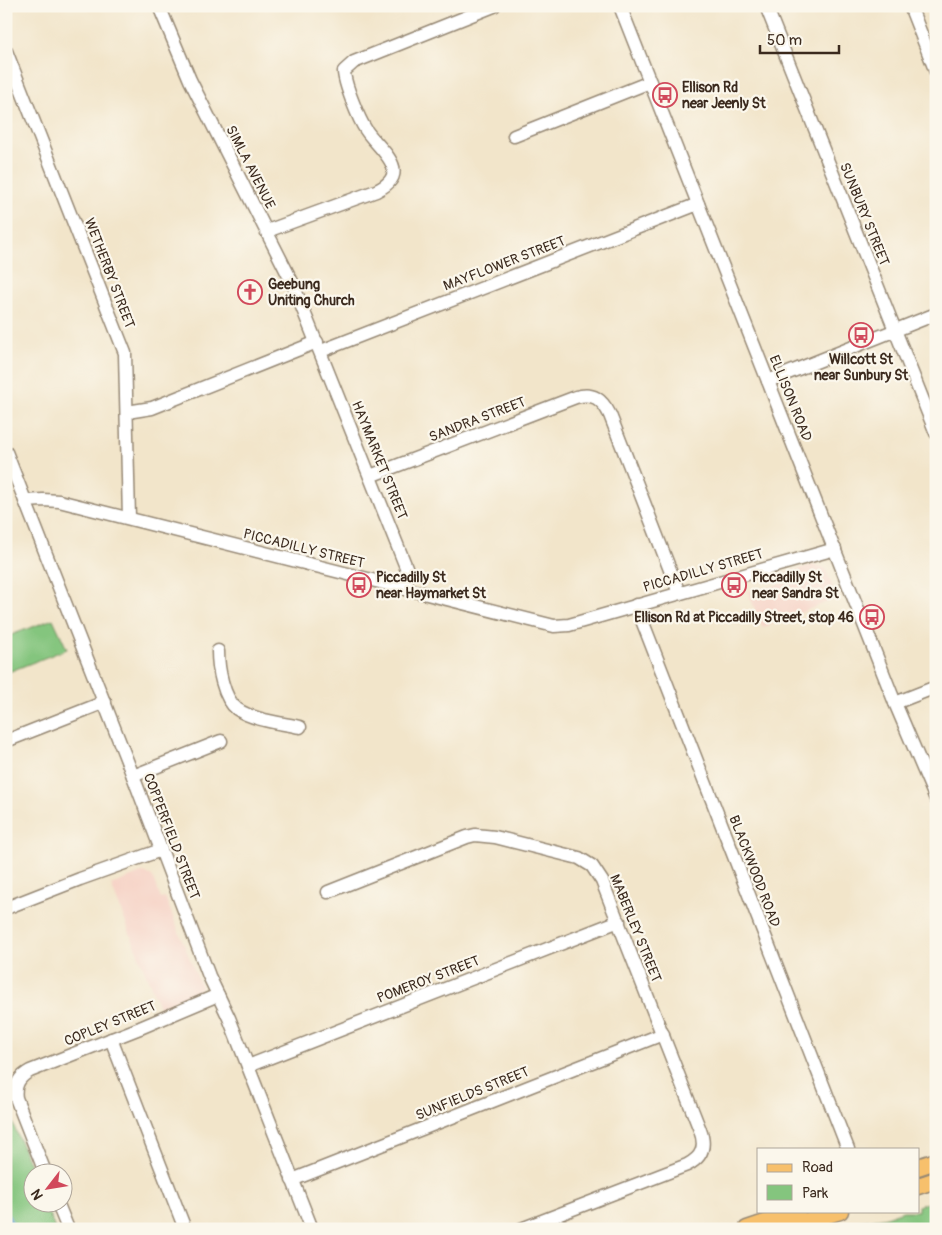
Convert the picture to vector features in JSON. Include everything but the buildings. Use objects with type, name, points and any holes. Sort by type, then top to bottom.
[{"type":"main road","points":[[920,1166],[936,1161]]},
{"type":"main road","points":[[920,1185],[936,1180]]},
{"type":"main road","points":[[747,1229],[796,1212]]},
{"type":"main road","points":[[781,1229],[837,1212]]},
{"type":"street","name":"SIMLA AVENUE","points":[[159,6],[180,60],[292,282],[319,347]]},
{"type":"street","points":[[267,231],[382,188],[391,178],[393,171],[392,163],[362,123],[346,82],[344,71],[346,67],[354,62],[494,6]]},
{"type":"street","name":"ELLISON ROAD","points":[[620,6],[895,703],[936,799]]},
{"type":"street","name":"SUNBURY STREET","points":[[766,6],[936,433]]},
{"type":"street","points":[[911,7],[936,72]]},
{"type":"street","name":"WETHERBY STREET","points":[[6,51],[123,347],[126,362],[128,518]]},
{"type":"street","points":[[514,136],[650,82]]},
{"type":"street","name":"MAYFLOWER STREET","points":[[127,412],[152,408],[698,204]]},
{"type":"street","points":[[768,381],[936,314]]},
{"type":"street","name":"HAYMARKET STREET","points":[[319,347],[406,567],[405,590]]},
{"type":"street","name":"SANDRA STREET","points":[[370,476],[576,397],[598,391],[610,415],[679,593]]},
{"type":"street","name":"COPPERFIELD STREET","points":[[6,452],[134,776],[209,976],[229,1018],[312,1229]]},
{"type":"street","name":"PICCADILLY STREET","points":[[25,501],[59,501],[405,590],[554,626],[569,625],[835,549]]},
{"type":"street","name":"BLACKWOOD ROAD","points":[[636,605],[848,1148]]},
{"type":"street","points":[[218,651],[219,669],[223,684],[236,708],[253,716],[300,728]]},
{"type":"street","points":[[895,703],[936,687]]},
{"type":"street","points":[[6,741],[105,702]]},
{"type":"street","points":[[134,776],[221,742]]},
{"type":"street","name":"MABERLEY STREET","points":[[328,892],[467,837],[484,835],[579,858],[592,866],[602,881],[703,1138],[702,1152],[698,1158],[687,1164],[521,1229]]},
{"type":"street","points":[[6,908],[161,850]]},
{"type":"street","name":"POMEROY STREET","points":[[248,1066],[618,921]]},
{"type":"street","name":"COPLEY STREET","points":[[41,1162],[15,1092],[17,1083],[22,1077],[30,1072],[218,995]]},
{"type":"street","name":"SUNFIELDS STREET","points":[[292,1180],[662,1034]]},
{"type":"street","points":[[111,1039],[185,1229]]},
{"type":"street","points":[[61,1212],[68,1229]]},
{"type":"shaded area","points":[[812,565],[825,568],[837,598],[763,628],[747,590],[753,592],[789,582],[782,574]]},
{"type":"shaded area","points":[[144,872],[152,876],[161,899],[165,897],[201,987],[195,993],[159,1007],[111,885]]},
{"type":"green space","points":[[53,619],[67,649],[6,673],[6,637]]},
{"type":"green space","points":[[6,1098],[10,1117],[29,1162],[22,1162],[22,1212],[48,1212],[55,1229],[6,1229]]},
{"type":"green space","points":[[936,1200],[936,1229],[837,1229],[836,1227],[854,1222],[883,1218],[900,1212],[920,1212],[920,1205]]},
{"type":"waterway","points":[[6,1212],[15,1229]]},
{"type":"place","name":"Ellison Rd near Jeenly St","points":[[665,95]]},
{"type":"place","name":"Geebung Uniting Church","points":[[250,292]]},
{"type":"place","name":"Willcott St near Sunbury St","points":[[861,335]]},
{"type":"place","name":"Piccadilly St near Haymarket St","points":[[359,585]]},
{"type":"place","name":"Piccadilly St near Sandra St","points":[[734,585]]},
{"type":"place","name":"Ellison Rd at Piccadilly Street, stop 46","points":[[872,617]]}]
